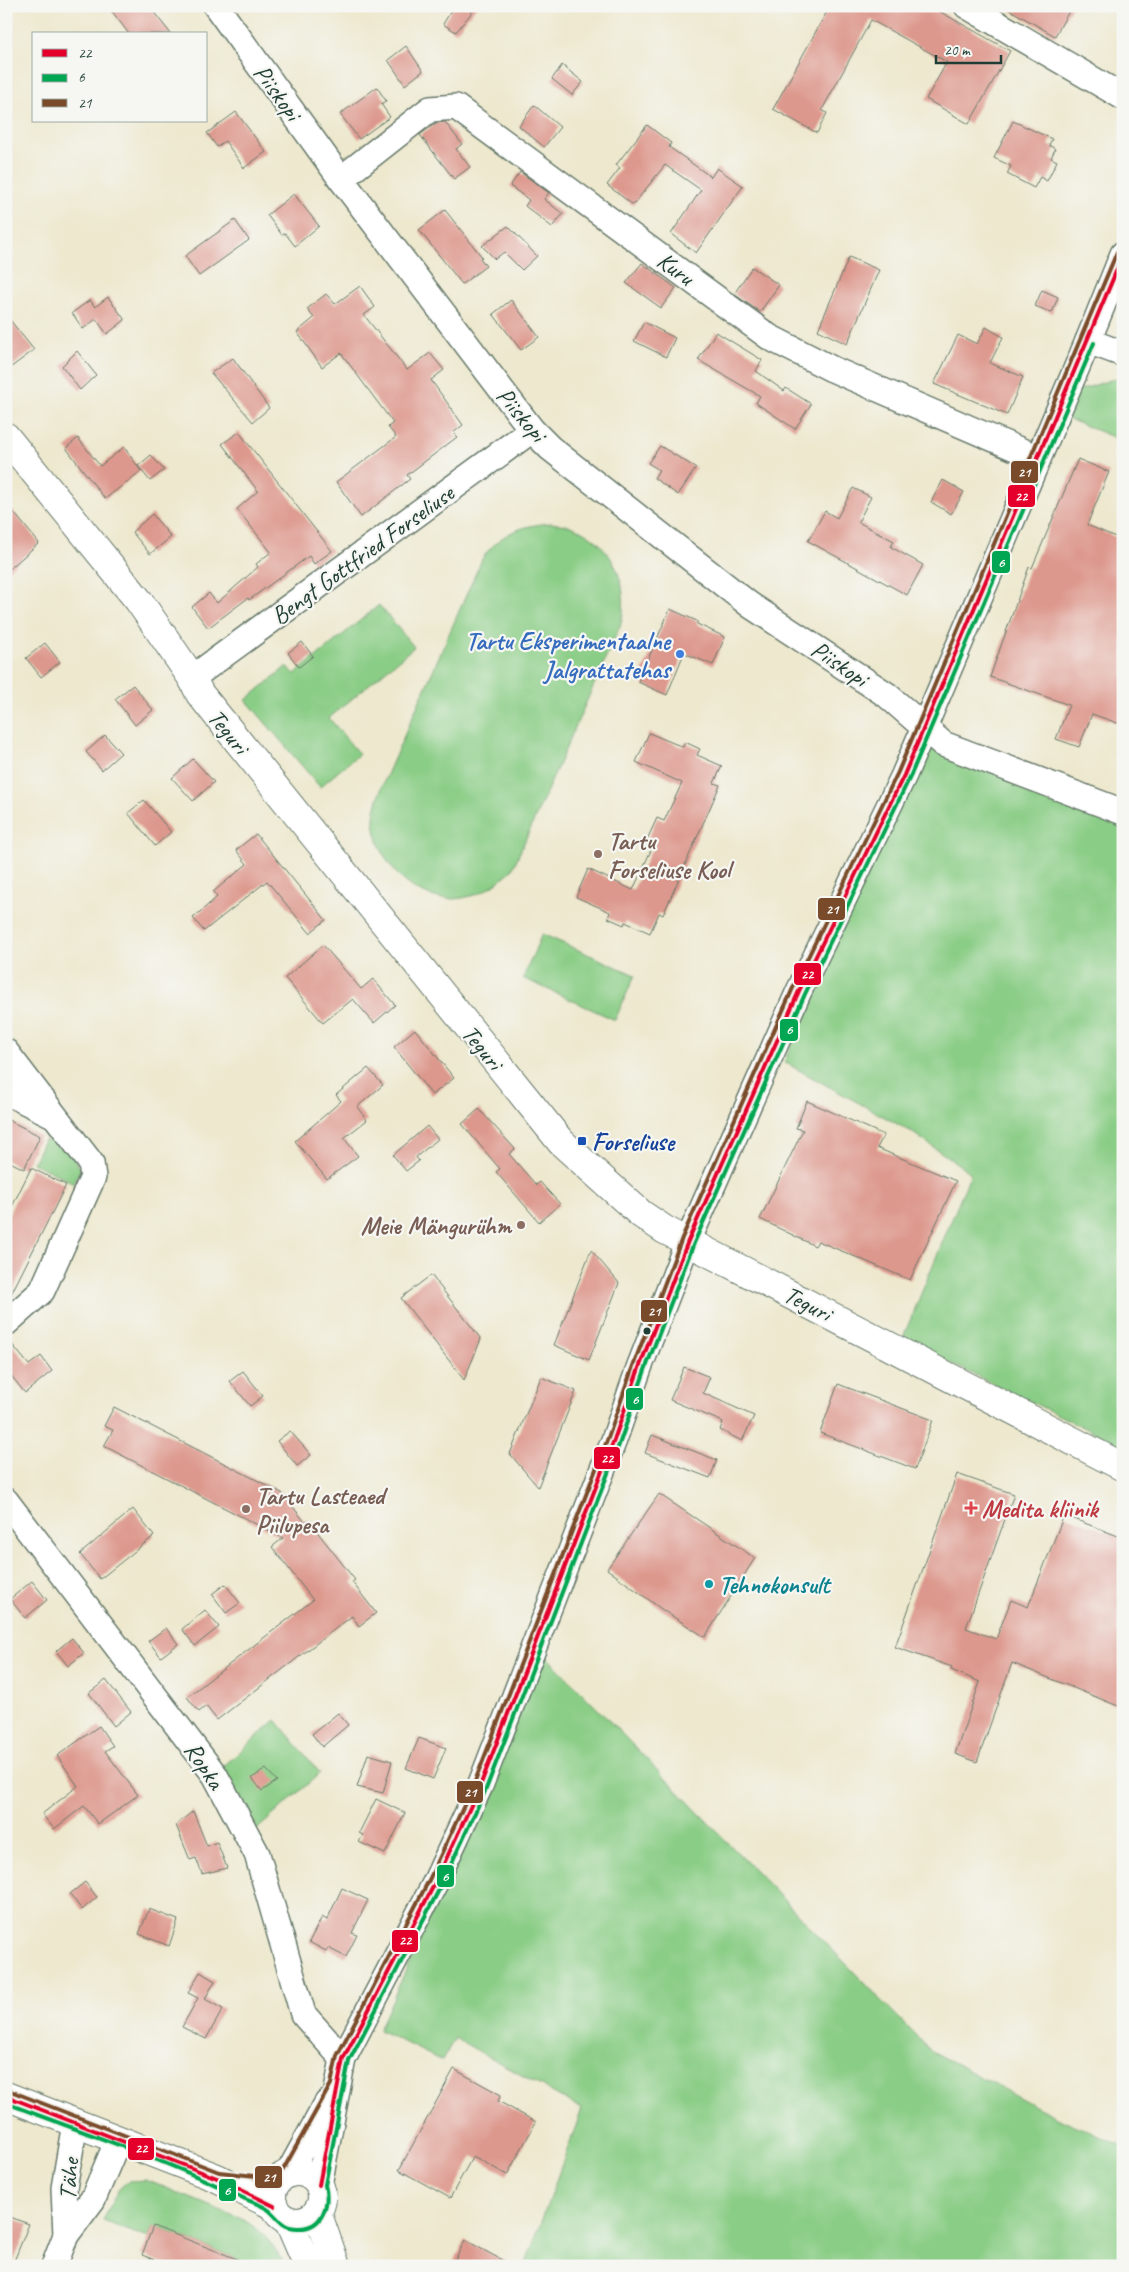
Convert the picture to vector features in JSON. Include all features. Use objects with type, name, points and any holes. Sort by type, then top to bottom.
[{"type":"street","name":"Piiskopi","points":[[216,6],[341,179],[532,430],[550,448],[750,605],[887,695],[943,744],[1123,812]]},
{"type":"street","points":[[967,6],[1123,97]]},
{"type":"street","name":"Kuru","points":[[341,179],[430,109],[456,107],[769,337],[832,369],[1038,458]]},
{"type":"street","points":[[336,2266],[318,2212],[322,2199],[319,2185],[343,2059],[435,1883],[480,1786],[611,1450],[639,1368],[688,1242],[800,991],[904,775],[1123,254]]},
{"type":"street","points":[[1088,341],[1123,354]]},
{"type":"street","name":"Bengt Gottfried Forseliuse","points":[[192,678],[532,430]]},
{"type":"street","name":"Teguri","points":[[6,437],[139,601],[192,678],[200,694],[561,1142],[641,1214],[688,1242],[1123,1467]]},
{"type":"street","points":[[6,1052],[91,1163],[93,1177],[42,1291],[6,1323]]},
{"type":"street","points":[[6,1092],[56,1116]]},
{"type":"street","name":"Ropka","points":[[6,1501],[215,1774],[257,1854],[303,2014],[343,2059]]},
{"type":"street","points":[[308,2266],[281,2196],[337,2086]]},
{"type":"street","points":[[6,2096],[217,2178],[281,2196],[304,2222],[318,2212]]},
{"type":"street","name":"Tähe","points":[[66,2235],[64,2188],[75,2123]]},
{"type":"street","name":"Tähe","points":[[54,2266],[66,2235],[93,2199],[118,2140]]},
{"type":"street","points":[[281,2196],[295,2172],[309,2175],[319,2185]]},
{"type":"green space","points":[[1123,376],[1123,441],[1066,418],[1077,391]]},
{"type":"green space","points":[[550,523],[570,526],[587,534],[608,554],[616,567],[621,581],[623,611],[620,626],[512,870],[480,893],[456,899],[438,898],[422,892],[407,883],[395,871],[385,856],[378,840],[374,822],[378,799],[482,559],[496,543],[512,532],[529,526]]},
{"type":"green space","points":[[379,605],[414,647],[329,718],[359,754],[320,787],[246,700],[287,666],[295,674]]},
{"type":"green space","points":[[924,744],[1123,818],[1123,1446],[902,1340],[971,1173],[910,1131],[784,1062]]},
{"type":"green space","points":[[542,934],[635,975],[615,1020],[523,978]]},
{"type":"green space","points":[[44,1140],[50,1140],[61,1146],[78,1164],[81,1169],[74,1183],[33,1163]]},
{"type":"green space","points":[[546,1656],[930,2050],[1056,2117],[1123,2146],[1123,2266],[525,2266],[582,2109],[455,2038],[442,2061],[379,2030]]},
{"type":"green space","points":[[276,1720],[320,1773],[253,1833],[218,1771]]},
{"type":"green space","points":[[146,2180],[244,2220],[264,2234],[286,2266],[233,2266],[235,2258],[153,2226],[148,2238],[103,2221],[118,2190],[128,2181]]},
{"type":"building","points":[[108,6],[149,6],[169,32],[128,32]]},
{"type":"building","points":[[454,6],[477,6],[456,32],[443,24]]},
{"type":"building","points":[[830,6],[930,6],[1010,51],[969,124],[926,99],[947,62],[871,20],[822,110],[827,113],[817,133],[773,109]]},
{"type":"building","points":[[1003,6],[1072,6],[1055,36]]},
{"type":"building","points":[[406,46],[423,71],[405,85],[388,60]]},
{"type":"building","points":[[562,65],[583,82],[572,95],[552,79]]},
{"type":"building","points":[[377,87],[386,101],[381,104],[390,117],[359,139],[340,114]]},
{"type":"building","points":[[534,105],[560,127],[544,147],[519,126]]},
{"type":"building","points":[[236,112],[266,152],[244,168],[225,141],[217,147],[207,133]]},
{"type":"building","points":[[1013,121],[1052,139],[1049,145],[1055,149],[1051,158],[1057,161],[1047,181],[1040,177],[1034,188],[1007,174],[1011,166],[994,158]]},
{"type":"building","points":[[445,122],[462,144],[456,149],[470,167],[454,179],[420,135],[436,123]]},
{"type":"building","points":[[647,125],[671,143],[669,147],[711,177],[717,168],[743,186],[696,253],[671,234],[701,190],[665,165],[633,205],[607,185],[620,168],[616,165]]},
{"type":"building","points":[[520,172],[549,193],[544,199],[563,214],[552,227],[525,206],[529,200],[510,186]]},
{"type":"building","points":[[294,194],[319,226],[295,246],[285,233],[282,235],[267,215]]},
{"type":"building","points":[[445,210],[482,257],[480,258],[486,266],[462,284],[419,230]]},
{"type":"building","points":[[235,220],[249,240],[199,276],[185,256]]},
{"type":"building","points":[[508,226],[537,256],[522,270],[504,252],[495,259],[482,246]]},
{"type":"building","points":[[849,257],[879,270],[847,344],[818,330]]},
{"type":"building","points":[[642,263],[676,288],[661,308],[626,283]]},
{"type":"building","points":[[752,267],[779,285],[760,312],[734,294]]},
{"type":"building","points":[[360,286],[375,307],[364,315],[407,370],[430,353],[444,370],[431,380],[463,425],[453,433],[457,437],[407,475],[410,479],[361,517],[336,482],[396,437],[388,427],[393,423],[341,353],[322,367],[297,332],[314,318],[307,309],[326,294],[335,304]]},
{"type":"building","points":[[1042,290],[1058,297],[1052,313],[1035,306]]},
{"type":"building","points":[[108,297],[125,320],[107,334],[96,319],[83,329],[72,313],[90,300],[95,307]]},
{"type":"building","points":[[511,300],[539,337],[521,350],[493,314]]},
{"type":"building","points":[[6,315],[34,350],[6,371]]},
{"type":"building","points":[[644,322],[675,338],[666,357],[634,341]]},
{"type":"building","points":[[986,327],[1003,337],[990,363],[1023,377],[1007,415],[934,384],[958,335],[977,344]]},
{"type":"building","points":[[716,332],[762,360],[756,371],[784,391],[786,388],[811,404],[795,429],[756,403],[760,396],[698,360]]},
{"type":"building","points":[[77,351],[96,375],[80,390],[62,366]]},
{"type":"building","points":[[233,358],[269,408],[253,422],[211,373]]},
{"type":"building","points":[[239,432],[332,551],[314,564],[309,556],[208,628],[192,607],[209,593],[217,603],[258,567],[256,564],[271,552],[237,509],[258,491],[222,444]]},
{"type":"building","points":[[78,438],[100,466],[124,447],[141,471],[105,499],[66,448]]},
{"type":"building","points":[[660,446],[696,468],[678,495],[654,478],[659,470],[648,463]]},
{"type":"building","points":[[151,455],[164,470],[150,481],[138,466]]},
{"type":"building","points":[[1078,459],[1109,472],[1087,525],[1123,540],[1123,725],[1092,714],[1079,747],[1056,739],[1069,705],[990,677],[1029,567],[1032,568]]},
{"type":"building","points":[[943,480],[964,492],[951,514],[931,502]]},
{"type":"building","points":[[853,488],[871,497],[858,522],[894,541],[891,547],[923,565],[907,595],[808,541],[825,511],[837,518]]},
{"type":"building","points":[[6,503],[39,543],[6,572]]},
{"type":"building","points":[[152,514],[171,537],[150,554],[132,532]]},
{"type":"building","points":[[670,609],[697,621],[697,624],[725,637],[713,665],[684,653],[667,695],[638,682]]},
{"type":"building","points":[[302,642],[313,656],[299,667],[288,653]]},
{"type":"building","points":[[45,643],[60,662],[41,677],[26,658]]},
{"type":"building","points":[[133,685],[153,710],[135,725],[115,699]]},
{"type":"building","name":"Tartu Forseliuse Kool","points":[[649,733],[683,747],[685,742],[700,749],[697,755],[722,766],[714,783],[720,785],[663,915],[659,913],[650,933],[625,922],[624,925],[608,918],[610,912],[576,897],[588,869],[633,890],[652,848],[645,844],[657,818],[664,821],[682,783],[636,762]]},
{"type":"building","points":[[105,735],[121,753],[102,770],[86,752]]},
{"type":"building","points":[[193,759],[214,782],[193,801],[172,778]]},
{"type":"building","points":[[144,800],[171,832],[155,846],[128,813]]},
{"type":"building","points":[[256,834],[326,920],[310,933],[267,881],[204,931],[193,918],[217,897],[213,892],[247,864],[236,850]]},
{"type":"building","points":[[323,945],[361,989],[373,979],[395,1005],[374,1023],[353,999],[323,1023],[285,978]]},
{"type":"building","points":[[415,1029],[454,1078],[432,1095],[394,1047]]},
{"type":"building","points":[[368,1068],[383,1085],[357,1107],[367,1120],[344,1138],[358,1156],[327,1179],[295,1141],[341,1101],[336,1095]]},
{"type":"building","points":[[807,1101],[884,1135],[877,1148],[956,1181],[910,1280],[818,1241],[815,1246],[760,1219],[803,1130],[796,1128]]},
{"type":"building","points":[[479,1109],[515,1149],[509,1154],[536,1185],[540,1182],[560,1204],[539,1222],[496,1172],[500,1169],[462,1124]]},
{"type":"building","points":[[6,1119],[40,1136],[24,1169],[6,1160]]},
{"type":"building","points":[[427,1126],[438,1139],[416,1157],[419,1161],[406,1171],[393,1155]]},
{"type":"building","points":[[31,1168],[66,1185],[6,1304],[6,1219]]},
{"type":"building","points":[[591,1250],[619,1283],[589,1360],[554,1345]]},
{"type":"building","points":[[431,1275],[481,1339],[464,1380],[401,1298]]},
{"type":"building","points":[[6,1337],[29,1365],[41,1356],[52,1371],[25,1393],[6,1369]]},
{"type":"building","points":[[684,1367],[710,1377],[703,1393],[754,1416],[742,1441],[720,1430],[723,1422],[670,1400]]},
{"type":"building","points":[[243,1371],[263,1396],[250,1406],[230,1381]]},
{"type":"building","points":[[541,1377],[576,1391],[538,1487],[510,1454]]},
{"type":"building","points":[[838,1384],[933,1420],[915,1469],[820,1433]]},
{"type":"building","name":"Tartu Lasteaed Piilupesa","points":[[114,1407],[282,1493],[305,1522],[308,1520],[355,1580],[352,1582],[376,1613],[359,1626],[352,1616],[217,1720],[206,1706],[199,1712],[187,1697],[313,1600],[272,1547],[283,1538],[104,1446],[113,1430],[104,1426]]},
{"type":"building","points":[[290,1431],[311,1455],[297,1466],[277,1441]]},
{"type":"building","points":[[652,1435],[717,1460],[710,1478],[645,1453]]},
{"type":"building","points":[[957,1474],[1014,1494],[966,1628],[996,1639],[1011,1600],[1028,1607],[1064,1515],[1123,1538],[1123,1708],[1012,1663],[977,1762],[955,1754],[980,1682],[951,1670],[952,1667],[895,1647]]},
{"type":"building","points":[[659,1494],[755,1558],[705,1637],[664,1611],[607,1569]]},
{"type":"building","points":[[133,1509],[154,1536],[100,1579],[80,1554]]},
{"type":"building","points":[[32,1581],[47,1600],[25,1618],[10,1599]]},
{"type":"building","points":[[225,1584],[240,1603],[226,1613],[212,1594]]},
{"type":"building","points":[[205,1610],[219,1627],[195,1646],[182,1629]]},
{"type":"building","points":[[166,1628],[178,1644],[161,1657],[148,1641]]},
{"type":"building","points":[[72,1638],[84,1653],[68,1666],[56,1651]]},
{"type":"building","points":[[106,1680],[131,1712],[114,1726],[89,1693]]},
{"type":"building","points":[[338,1713],[348,1725],[322,1747],[312,1734]]},
{"type":"building","points":[[99,1726],[113,1746],[105,1751],[138,1795],[98,1824],[84,1806],[54,1829],[42,1814],[78,1786],[57,1756]]},
{"type":"building","points":[[419,1738],[446,1748],[433,1779],[406,1768]]},
{"type":"building","points":[[368,1754],[392,1761],[383,1793],[357,1787]]},
{"type":"building","points":[[266,1769],[277,1781],[262,1791],[252,1778]]},
{"type":"building","points":[[376,1799],[405,1813],[385,1854],[359,1842],[363,1835],[359,1833]]},
{"type":"building","points":[[193,1811],[207,1846],[217,1842],[227,1868],[202,1874],[196,1858],[190,1860],[176,1825]]},
{"type":"building","points":[[85,1882],[97,1897],[82,1910],[70,1894]]},
{"type":"building","points":[[342,1888],[368,1900],[352,1933],[357,1935],[346,1957],[328,1948],[326,1951],[309,1942],[322,1917],[327,1920]]},
{"type":"building","points":[[149,1909],[178,1920],[169,1946],[139,1934]]},
{"type":"building","points":[[200,1972],[215,1981],[205,1999],[223,2009],[206,2039],[182,2027],[198,1998],[188,1993]]},
{"type":"building","points":[[454,2069],[501,2095],[498,2101],[536,2122],[507,2175],[473,2156],[450,2198],[399,2170]]},
{"type":"building","points":[[6,2216],[29,2224],[12,2266],[6,2266]]},
{"type":"building","points":[[153,2226],[252,2266],[170,2266],[142,2255]]},
{"type":"building","points":[[465,2240],[513,2266],[452,2266]]},
{"type":"transit line","name":"21","points":[[8,2090],[219,2172],[274,2178],[283,2170],[331,2084],[337,2056],[429,1880],[474,1784],[608,1438],[633,1366],[682,1238],[793,988],[898,772],[1117,252]]},
{"type":"transit line","name":"22","points":[[319,2185],[343,2059],[435,1883],[480,1786],[614,1440],[639,1368],[688,1241],[799,991],[904,775],[1123,255]]},
{"type":"transit line","name":"6","points":[[6,2103],[185,2171],[264,2207],[288,2227],[307,2227],[319,2220],[323,2214],[326,2200],[325,2185],[349,2061],[441,1886],[486,1789],[620,1442],[645,1370],[694,1243],[805,994],[910,777],[1094,343]]},
{"type":"transit line","name":"22","points":[[6,2096],[217,2178],[274,2206]]},
{"type":"place","name":"Tartu Eksperimentaalne Jalgrattatehas","points":[[680,654]]},
{"type":"place","name":"Tartu Forseliuse Kool","points":[[598,854]]},
{"type":"place","name":"Forseliuse","points":[[582,1141]]},
{"type":"place","name":"Meie Mängurühm","points":[[521,1225]]},
{"type":"place","name":"Medita kliinik","points":[[971,1508]]},
{"type":"place","name":"Tartu Lasteaed Piilupesa","points":[[246,1509]]},
{"type":"place","name":"Tehnokonsult","points":[[709,1584]]}]
